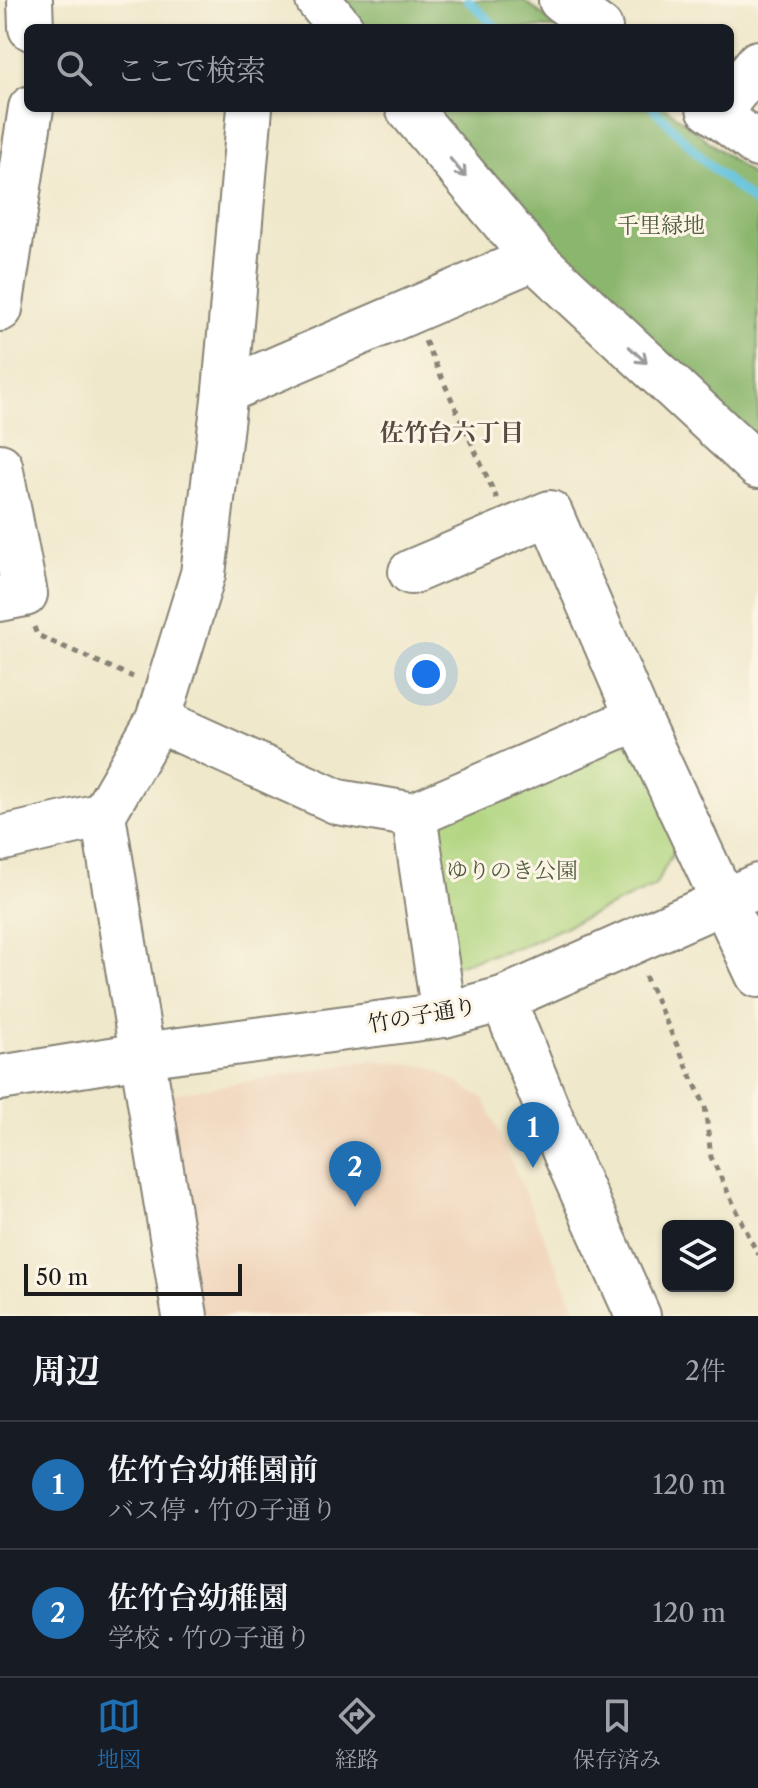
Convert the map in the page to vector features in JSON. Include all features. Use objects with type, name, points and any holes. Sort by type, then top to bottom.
[{"type":"street","points":[[30,0],[31,24]]},
{"type":"street","points":[[318,0],[338,24]]},
{"type":"street","points":[[734,91],[758,63]]},
{"type":"street","points":[[0,309],[30,112]]},
{"type":"street","points":[[185,1316],[103,815],[163,705],[203,574],[225,391],[250,112]]},
{"type":"street","points":[[411,112],[534,258],[758,466]]},
{"type":"street","points":[[725,112],[758,145]]},
{"type":"street","points":[[225,391],[534,258]]},
{"type":"street","points":[[0,466],[13,596]]},
{"type":"street","points":[[411,572],[550,513],[638,718],[741,894],[758,975]]},
{"type":"street","points":[[163,705],[338,802],[414,815],[638,718]]},
{"type":"street","points":[[0,839],[103,815]]},
{"type":"street","points":[[414,815],[444,1015]]},
{"type":"street","points":[[503,999],[741,894]]},
{"type":"street","name":"竹の子通り","points":[[0,1078],[142,1055],[444,1015],[503,999],[566,1155],[638,1316]]},
{"type":"path","points":[[411,311],[511,529]]},
{"type":"path","points":[[13,596],[37,635],[163,705]]},
{"type":"path","points":[[644,974],[705,1106],[711,1157],[758,1255]]},
{"type":"shaded area","points":[[375,1060],[431,1067],[484,1099],[578,1316],[196,1316],[160,1096]]},
{"type":"green space","points":[[334,0],[523,0],[555,24],[354,24]]},
{"type":"green space","name":"千里緑地","points":[[427,112],[671,112],[758,180],[758,446],[543,250]]},
{"type":"green space","name":"ゆりのき公園","points":[[623,742],[641,750],[681,838],[655,886],[525,945],[446,968],[428,842],[440,820]]},
{"type":"waterway","points":[[468,0],[493,24]]},
{"type":"waterway","points":[[657,112],[709,165],[758,206]]},
{"type":"place","name":"佐竹台幼稚園前","points":[[533,1168]]},
{"type":"place","name":"佐竹台幼稚園","points":[[355,1207]]},
{"type":"district","name":"佐竹台六丁目","points":[[452,432]]}]
